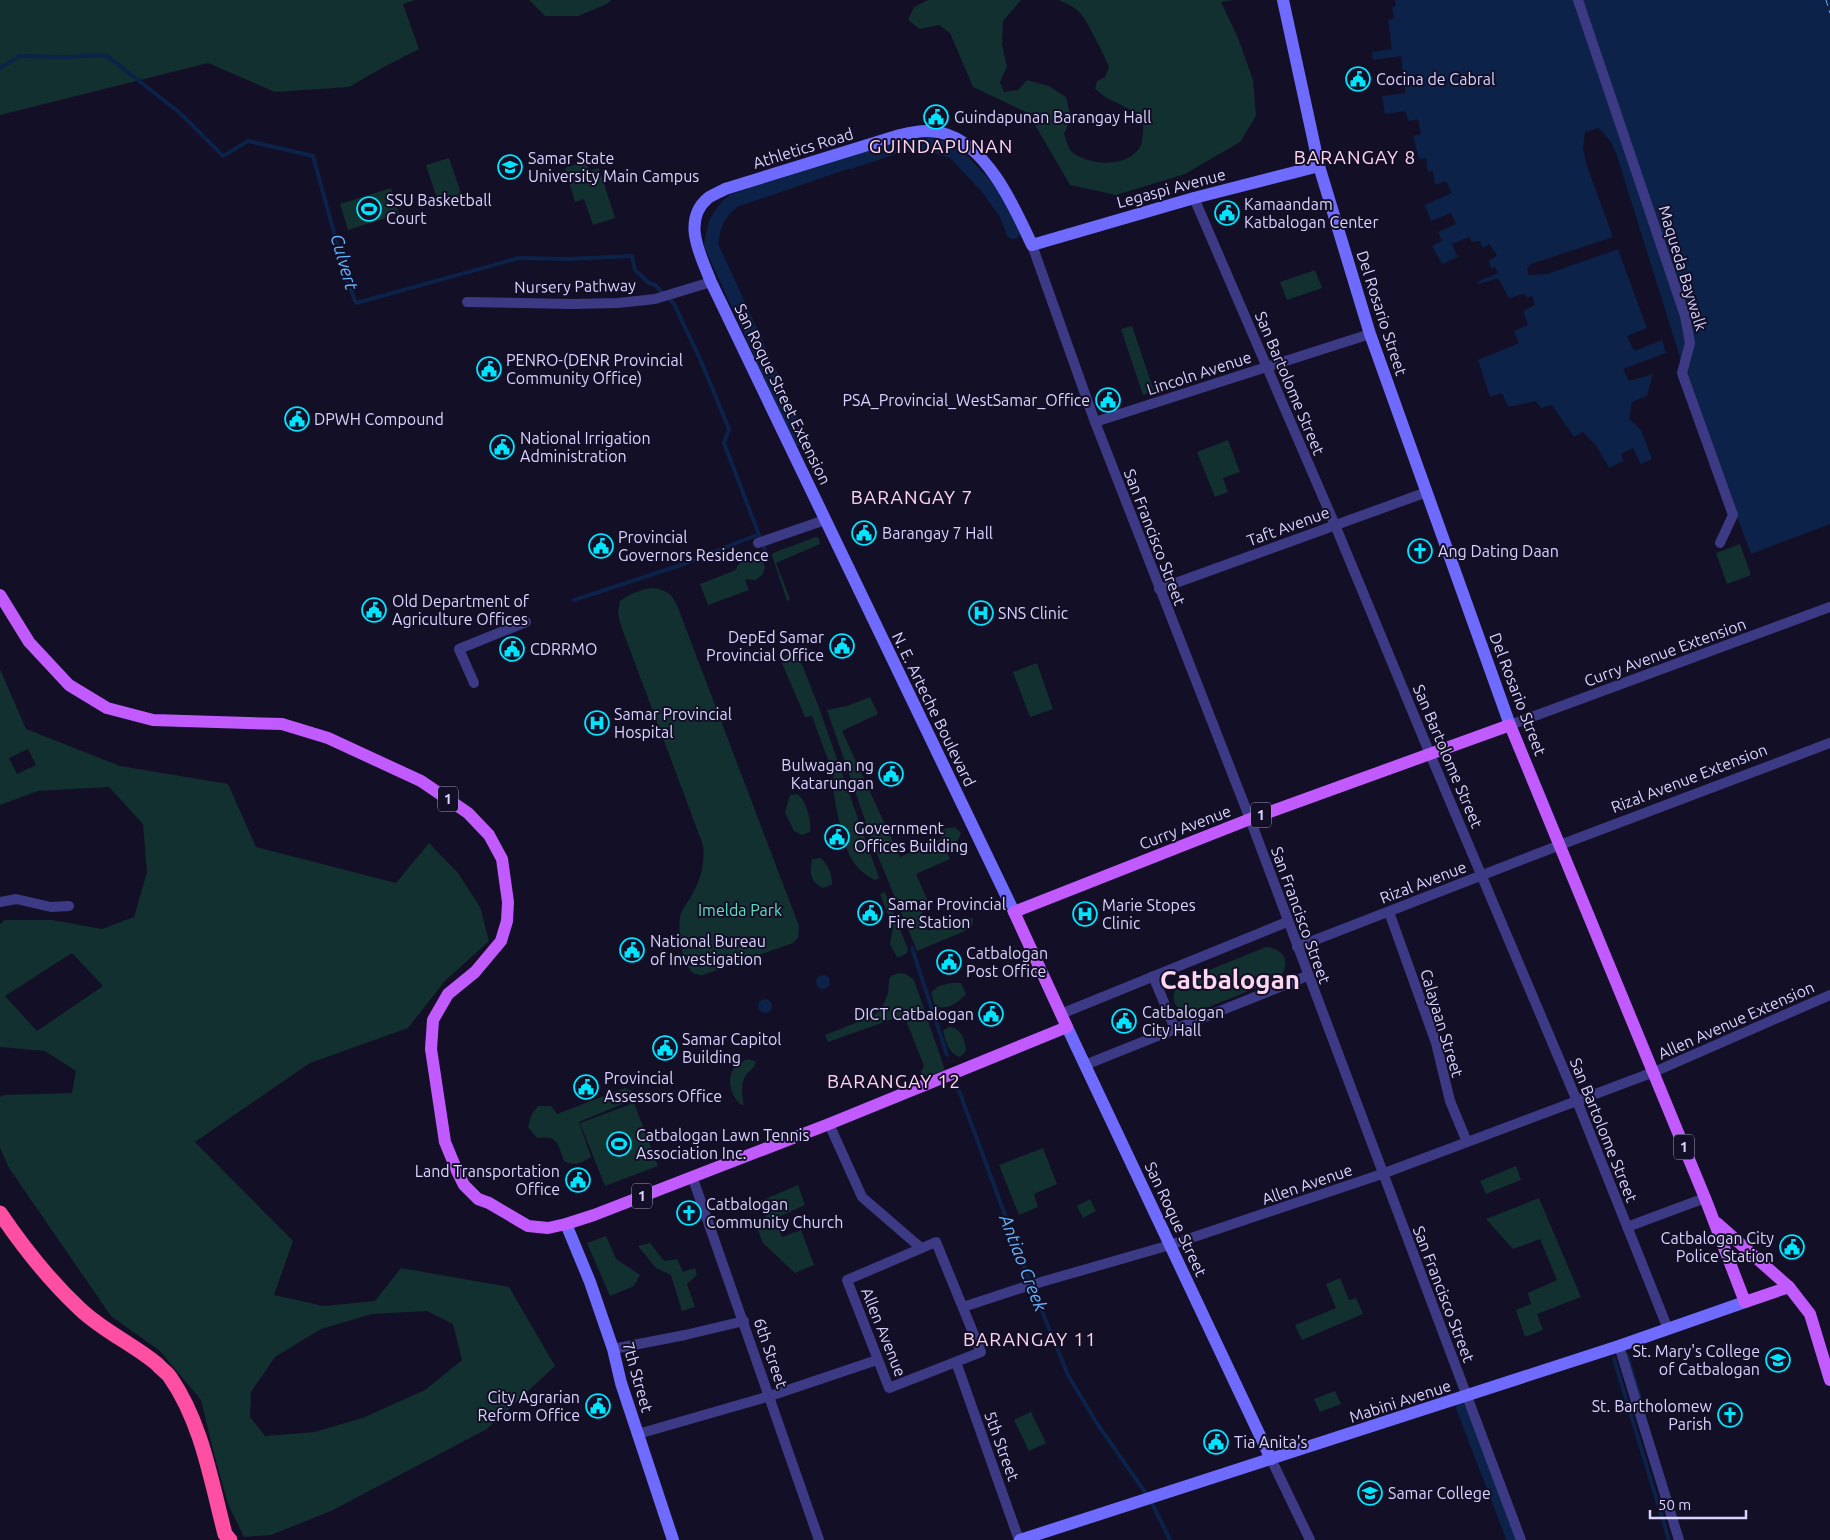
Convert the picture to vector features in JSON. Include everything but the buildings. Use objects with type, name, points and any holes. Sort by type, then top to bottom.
[{"type":"highway","points":[[0,1213],[38,1264],[80,1310],[142,1352],[169,1376],[186,1403],[198,1434],[225,1534],[230,1540]]},
{"type":"main road","name":"1","points":[[0,595],[28,642],[70,685],[107,708],[153,720],[282,724],[328,738],[421,782],[468,813],[489,835],[502,859],[508,902],[507,921],[501,941],[475,972],[448,994],[433,1020],[430,1049],[445,1142],[456,1171],[464,1185],[478,1199],[489,1203],[528,1226],[548,1228],[566,1224],[829,1124],[1067,1027]]},
{"type":"main road","name":"Curry Avenue","points":[[1014,912],[1250,819],[1510,725]]},
{"type":"main road","name":"Del Rosario Street","points":[[1510,725],[1654,1072],[1715,1222],[1745,1302]]},
{"type":"main road","name":"San Roque Street","points":[[1014,912],[1067,1027]]},
{"type":"main road","name":"Del Rosario Street","points":[[1715,1222],[1789,1287],[1810,1314],[1830,1380]]},
{"type":"main road","name":"Mabini Avenue","points":[[1745,1302],[1789,1287]]},
{"type":"street","name":"Del Rosario Street","points":[[1283,0],[1319,166],[1370,334],[1510,725]]},
{"type":"street","name":"Maqueda Baywalk","points":[[1578,0],[1685,316],[1690,343],[1682,374],[1732,515],[1720,543]]},
{"type":"street","name":"Athletics Road","points":[[711,282],[697,246],[693,226],[697,212],[708,198],[725,189],[900,135],[925,130],[944,133],[962,142],[977,154],[993,173],[1006,193],[1032,245]]},
{"type":"street","name":"Legaspi Avenue","points":[[1032,245],[1194,198],[1319,166]]},
{"type":"street","name":"San Bartolome Street","points":[[1194,198],[1335,525],[1577,1101],[1668,1329]]},
{"type":"street","name":"San Francisco Street","points":[[1032,245],[1095,422],[1250,819],[1520,1540]]},
{"type":"street","name":"Nursery Pathway","points":[[467,302],[618,303],[655,299],[711,282]]},
{"type":"street","name":"San Roque Street Extension","points":[[711,282],[825,520]]},
{"type":"street","name":"Lincoln Avenue","points":[[1095,422],[1370,334]]},
{"type":"street","name":"Taft Avenue","points":[[1159,589],[1427,492]]},
{"type":"street","points":[[762,542],[825,520]]},
{"type":"street","name":"N. E. Arteche Boulevard","points":[[825,520],[1014,912]]},
{"type":"street","name":"Curry Avenue Extension","points":[[1510,725],[1830,607]]},
{"type":"street","points":[[474,684],[459,649],[526,622]]},
{"type":"street","name":"Rizal Avenue Extension","points":[[1560,845],[1830,742]]},
{"type":"street","name":"Rizal Avenue","points":[[1297,947],[1560,845]]},
{"type":"street","points":[[0,902],[16,899],[51,907],[69,906]]},
{"type":"street","name":"Calayaan Street","points":[[1389,912],[1436,1043],[1450,1101],[1467,1142]]},
{"type":"street","points":[[1061,1014],[1288,922]]},
{"type":"street","points":[[1153,976],[1175,1029]]},
{"type":"street","points":[[1085,1065],[1308,976]]},
{"type":"street","name":"Allen Avenue Extension","points":[[1654,1072],[1830,995]]},
{"type":"street","name":"San Roque Street","points":[[1067,1027],[1310,1540]]},
{"type":"street","name":"Allen Avenue","points":[[963,1307],[1024,1286],[1170,1245],[1382,1174],[1654,1072]]},
{"type":"street","points":[[829,1124],[862,1197],[922,1248]]},
{"type":"street","name":"6th Street","points":[[692,1176],[819,1540]]},
{"type":"street","points":[[1627,1227],[1705,1198]]},
{"type":"street","name":"7th Street","points":[[566,1224],[590,1282],[613,1349],[621,1383],[673,1540]]},
{"type":"street","name":"Allen Avenue","points":[[936,1242],[963,1307],[981,1352],[889,1388],[847,1280],[936,1242]]},
{"type":"street","name":"Mabini Avenue","points":[[1020,1540],[1619,1346],[1745,1302]]},
{"type":"street","points":[[613,1349],[744,1321]]},
{"type":"street","points":[[1619,1346],[1679,1540]]},
{"type":"street","points":[[638,1434],[770,1396],[878,1360]]},
{"type":"street","name":"5th Street","points":[[956,1362],[1020,1540]]},
{"type":"green space","points":[[0,0],[416,0],[403,4],[419,49],[349,87],[275,92],[208,63],[0,115]]},
{"type":"green space","points":[[529,0],[611,0],[607,4],[578,16],[545,16]]},
{"type":"green space","points":[[928,0],[1021,0],[1003,21],[1002,44],[1007,67],[1000,82],[1004,92],[1018,90],[1027,80],[1049,86],[1066,97],[1071,118],[1064,134],[1068,146],[1079,157],[1108,163],[1127,159],[1140,147],[1143,136],[1143,116],[1105,97],[1095,89],[1097,81],[1105,77],[1109,67],[1085,19],[1077,10],[1058,0],[1233,0],[1221,2],[1238,38],[1253,80],[1256,116],[1240,142],[1185,174],[1116,195],[1070,185],[1028,113],[973,87],[950,33],[939,25],[920,29],[908,20],[914,7]]},
{"type":"green space","points":[[449,158],[463,199],[440,207],[426,165]]},
{"type":"green space","points":[[586,161],[589,171],[599,168],[615,218],[593,225],[584,199],[575,202],[565,168]]},
{"type":"green space","name":"SSU Basketball Court","points":[[391,188],[399,214],[348,230],[340,204]]},
{"type":"green space","points":[[1315,270],[1322,288],[1287,300],[1280,282]]},
{"type":"green space","points":[[1132,326],[1154,391],[1143,395],[1121,329]]},
{"type":"green space","points":[[1228,440],[1240,472],[1223,478],[1228,492],[1215,497],[1197,452]]},
{"type":"green space","points":[[816,537],[819,538],[820,544],[776,563],[790,599],[787,601],[772,555]]},
{"type":"green space","points":[[1740,544],[1751,575],[1727,584],[1716,553]]},
{"type":"green space","points":[[755,557],[762,560],[765,567],[763,574],[756,580],[745,579],[749,590],[708,605],[700,584],[736,570],[743,561]]},
{"type":"green space","name":"Imelda Park","points":[[652,588],[668,593],[677,605],[799,926],[798,938],[793,943],[703,975],[694,974],[685,961],[679,927],[681,913],[692,896],[700,876],[703,864],[703,845],[621,626],[618,613],[620,601],[635,592]]},
{"type":"green space","points":[[789,653],[799,657],[818,705],[879,878],[875,880],[858,867],[847,850],[835,802],[834,776],[812,716],[805,717],[782,663],[784,657]]},
{"type":"green space","points":[[1037,663],[1053,709],[1030,717],[1013,672]]},
{"type":"green space","points":[[0,669],[26,729],[120,766],[228,784],[256,847],[396,883],[429,843],[458,873],[480,907],[489,941],[445,981],[408,1028],[310,1063],[195,1142],[293,1241],[274,1295],[324,1306],[375,1301],[401,1268],[509,1287],[555,1366],[487,1429],[331,1511],[271,1535],[244,1537],[228,1504],[201,1400],[160,1351],[111,1316],[9,1168],[0,1148],[0,1097],[4,1095],[72,1093],[76,1071],[45,1051],[0,1047],[0,924],[5,920],[52,920],[102,929],[134,917],[147,872],[143,824],[109,787],[38,791],[0,805]],"holes":[[[28,749],[36,765],[17,774],[9,758]],[[72,953],[103,986],[37,1031],[5,996]],[[427,1311],[453,1324],[462,1360],[425,1390],[365,1417],[315,1432],[265,1436],[250,1417],[251,1392],[275,1357],[321,1329],[372,1314]]]},
{"type":"green space","points":[[870,697],[878,714],[842,731],[900,857],[941,839],[943,829],[955,827],[961,833],[958,840],[945,848],[950,859],[916,874],[929,904],[920,915],[928,931],[950,921],[963,918],[973,919],[972,925],[965,931],[917,951],[875,849],[827,710],[847,706]]},
{"type":"green space","points":[[797,794],[806,806],[810,822],[810,832],[802,835],[794,831],[785,812],[790,795]]},
{"type":"green space","points":[[821,858],[830,870],[832,885],[822,888],[811,876],[812,859]]},
{"type":"green space","points":[[885,892],[908,949],[907,953],[900,957],[897,957],[890,944],[893,928],[880,894]]},
{"type":"green space","points":[[1266,947],[1278,950],[1284,958],[1285,968],[1278,979],[1199,1011],[1185,1011],[1176,1006],[1174,995],[1179,982]]},
{"type":"green space","points":[[899,973],[906,974],[914,980],[945,1070],[924,1077],[921,1072],[924,1066],[904,1015],[828,1042],[825,1035],[873,1016],[879,1011],[888,993],[891,976]]},
{"type":"green space","points":[[961,983],[966,994],[959,1001],[948,1007],[935,1006],[931,992],[939,986]]},
{"type":"green space","points":[[948,1027],[959,1031],[965,1042],[966,1051],[960,1057],[950,1050],[947,1043],[943,1031]]},
{"type":"green space","points":[[749,1059],[756,1062],[743,1082],[744,1105],[740,1104],[735,1098],[730,1078],[736,1066]]},
{"type":"green space","points":[[625,1088],[632,1091],[634,1096],[632,1100],[579,1122],[591,1157],[581,1162],[571,1164],[564,1161],[558,1145],[553,1139],[537,1138],[528,1127],[532,1114],[538,1106],[551,1106],[557,1114]]},
{"type":"green space","name":"Catbalogan Lawn Tennis Association Inc.","points":[[634,1103],[658,1166],[605,1186],[580,1123]]},
{"type":"green space","points":[[1043,1148],[1057,1184],[1034,1194],[1038,1207],[1019,1215],[999,1165]]},
{"type":"green space","points":[[1516,1166],[1521,1180],[1486,1194],[1480,1181]]},
{"type":"green space","points":[[798,1185],[805,1205],[774,1219],[782,1237],[801,1230],[814,1265],[795,1273],[763,1243],[755,1223],[766,1217],[760,1201]]},
{"type":"green space","points":[[1539,1198],[1581,1297],[1537,1314],[1543,1330],[1525,1337],[1516,1310],[1531,1304],[1528,1293],[1557,1280],[1540,1239],[1513,1249],[1486,1219]]},
{"type":"green space","points":[[1090,1199],[1096,1211],[1083,1218],[1077,1206]]},
{"type":"green space","points":[[606,1236],[616,1259],[640,1275],[634,1286],[610,1296],[587,1243]]},
{"type":"green space","points":[[650,1243],[664,1261],[677,1259],[683,1272],[695,1268],[697,1275],[687,1284],[695,1307],[682,1311],[671,1275],[656,1268],[638,1246]]},
{"type":"green space","points":[[1340,1278],[1349,1300],[1356,1298],[1363,1314],[1302,1340],[1295,1325],[1336,1308],[1326,1284]]},
{"type":"green space","points":[[1335,1391],[1341,1404],[1320,1412],[1314,1399]]},
{"type":"green space","points":[[1031,1412],[1046,1443],[1029,1451],[1014,1420]]},
{"type":"water","points":[[1395,0],[1830,0],[1830,524],[1751,554],[1688,383],[1617,156],[1611,142],[1599,128],[1585,132],[1583,148],[1586,163],[1613,237],[1531,264],[1527,269],[1529,275],[1547,274],[1618,249],[1647,328],[1627,336],[1634,351],[1662,340],[1666,353],[1623,369],[1629,381],[1653,374],[1647,396],[1632,402],[1629,419],[1641,430],[1652,459],[1641,464],[1633,448],[1621,454],[1624,461],[1609,468],[1597,447],[1583,432],[1574,437],[1552,405],[1541,408],[1536,401],[1508,407],[1502,393],[1490,397],[1478,360],[1519,343],[1514,331],[1528,325],[1523,311],[1535,305],[1532,296],[1527,298],[1524,294],[1509,298],[1498,278],[1479,284],[1477,282],[1498,273],[1495,267],[1491,268],[1489,261],[1497,255],[1489,244],[1483,248],[1480,241],[1472,242],[1469,237],[1452,244],[1458,257],[1442,264],[1432,246],[1442,241],[1438,232],[1456,224],[1451,213],[1431,221],[1425,205],[1452,193],[1446,181],[1435,185],[1433,171],[1428,172],[1426,158],[1419,159],[1413,136],[1421,134],[1418,119],[1409,121],[1405,111],[1385,114],[1382,96],[1405,93],[1401,56],[1373,60],[1372,52],[1392,49],[1388,20],[1394,18],[1392,7],[1396,6]]},
{"type":"water","points":[[823,975],[828,977],[830,982],[828,987],[823,989],[818,987],[816,982],[818,977]]},
{"type":"water","points":[[765,999],[770,1001],[772,1006],[770,1011],[765,1013],[760,1011],[758,1006],[760,1001]]},
{"type":"waterway","name":"Culvert","points":[[0,68],[20,56],[64,57],[106,55],[180,113],[223,156],[248,141],[313,156],[347,280],[356,303],[519,258],[568,259],[632,256],[635,270],[649,283],[655,285],[674,304],[701,361],[729,429],[724,443],[766,553]]},
{"type":"waterway","points":[[850,162],[900,145],[930,144],[954,152],[987,187],[1006,213],[1013,232]]},
{"type":"waterway","points":[[800,439],[711,245],[712,238],[720,216],[733,201],[844,163]]},
{"type":"waterway","points":[[574,600],[684,564],[759,534]]},
{"type":"waterway","name":"Antiao Creek","points":[[912,948],[947,1055]]},
{"type":"waterway","name":"Antiao Creek","points":[[955,1080],[1028,1277],[1068,1375],[1096,1422],[1147,1495]]},
{"type":"waterway","points":[[1627,1355],[1640,1398]]},
{"type":"waterway","points":[[1614,1359],[1669,1540]]},
{"type":"waterway","points":[[1463,1407],[1514,1540]]},
{"type":"waterway","name":"Antiao Creek","points":[[1151,1501],[1170,1540]]},
{"type":"ferry route","points":[[1826,0],[1830,13]]},
{"type":"place","name":"Cocina de Cabral","points":[[1358,79]]},
{"type":"place","name":"Guindapunan Barangay Hall","points":[[936,117]]},
{"type":"place","name":"Samar State University Main Campus","points":[[510,167]]},
{"type":"place","name":"SSU Basketball Court","points":[[369,209]]},
{"type":"place","name":"Kamaandam Katbalogan Center","points":[[1227,213]]},
{"type":"place","name":"PENRO-(DENR Provincial Community Office)","points":[[489,369]]},
{"type":"place","name":"PSA_Provincial_WestSamar_Office","points":[[1108,400]]},
{"type":"place","name":"DPWH Compound","points":[[297,419]]},
{"type":"place","name":"National Irrigation Administration","points":[[502,447]]},
{"type":"place","name":"Barangay 7 Hall","points":[[864,533]]},
{"type":"place","name":"Provincial Governors Residence","points":[[601,546]]},
{"type":"place","name":"Ang Dating Daan","points":[[1420,551]]},
{"type":"place","name":"Old Department of Agriculture Offices","points":[[374,610]]},
{"type":"place","name":"SNS Clinic","points":[[981,613]]},
{"type":"place","name":"DepEd Samar Provincial Office","points":[[842,646]]},
{"type":"place","name":"CDRRMO","points":[[512,649]]},
{"type":"place","name":"Samar Provincial Hospital","points":[[597,723]]},
{"type":"place","name":"Bulwagan ng Katarungan","points":[[891,774]]},
{"type":"place","name":"Government Offices Building","points":[[837,837]]},
{"type":"place","name":"Samar Provincial Fire Station","points":[[870,913]]},
{"type":"place","name":"Marie Stopes Clinic","points":[[1085,914]]},
{"type":"place","name":"National Bureau of Investigation","points":[[632,950]]},
{"type":"place","name":"Catbalogan Post Office","points":[[949,962]]},
{"type":"place","name":"DICT Catbalogan","points":[[991,1014]]},
{"type":"place","name":"Catbalogan City Hall","points":[[1124,1021]]},
{"type":"place","name":"Samar Capitol Building","points":[[665,1048]]},
{"type":"place","name":"Provincial Assessors Office","points":[[586,1087]]},
{"type":"place","name":"Catbalogan Lawn Tennis Association Inc.","points":[[619,1144]]},
{"type":"place","name":"Land Transportation Office","points":[[578,1180]]},
{"type":"place","name":"Catbalogan Community Church","points":[[689,1213]]},
{"type":"place","name":"Catbalogan City Police Station","points":[[1792,1247]]},
{"type":"place","name":"St. Mary's College of Catbalogan","points":[[1778,1360]]},
{"type":"place","name":"City Agrarian Reform Office","points":[[598,1406]]},
{"type":"place","name":"St. Bartholomew Parish","points":[[1730,1415]]},
{"type":"place","name":"Tia Anita's","points":[[1216,1442]]},
{"type":"place","name":"Samar College","points":[[1370,1493]]},
{"type":"district","name":"GUINDAPUNAN","points":[[941,146]]},
{"type":"district","name":"BARANGAY 8","points":[[1355,157]]},
{"type":"district","name":"BARANGAY 7","points":[[912,497]]},
{"type":"district","name":"Catbalogan","points":[[1230,980]]},
{"type":"district","name":"BARANGAY 12","points":[[894,1081]]},
{"type":"district","name":"BARANGAY 11","points":[[1030,1339]]}]
